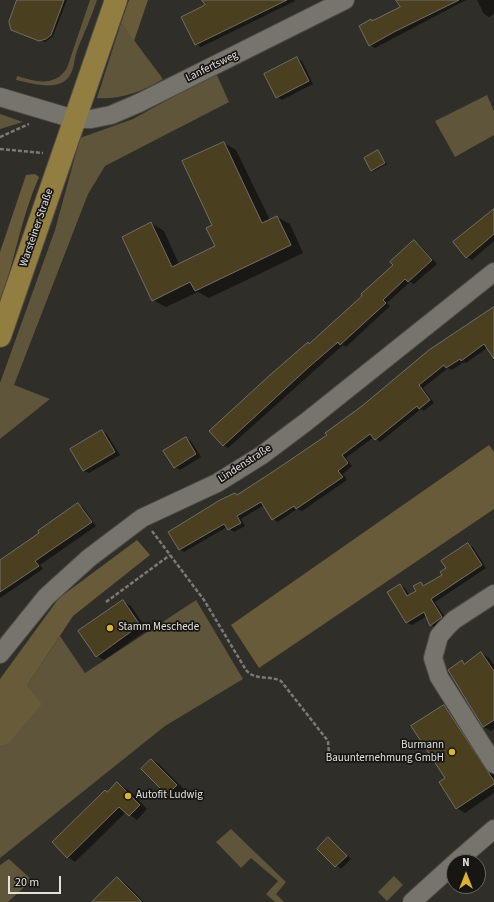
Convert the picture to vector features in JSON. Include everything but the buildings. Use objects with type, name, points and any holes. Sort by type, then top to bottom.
[{"type":"main road","name":"Warsteiner Straße","points":[[0,336],[116,0]]},
{"type":"street","name":"Lanfertsweg","points":[[74,120],[101,117],[128,108],[345,0]]},
{"type":"street","points":[[0,97],[74,120]]},
{"type":"street","name":"Lindenstraße","points":[[0,654],[13,640],[46,597],[68,576],[142,518],[217,483],[262,455],[306,422],[494,272]]},
{"type":"street","points":[[494,594],[454,620],[446,628],[439,636],[433,658],[435,669],[442,683],[494,764]]},
{"type":"street","points":[[465,854],[494,829]]},
{"type":"street","points":[[412,902],[446,871]]},
{"type":"path","points":[[0,137],[26,126],[47,111]]},
{"type":"path","points":[[0,150],[62,154]]},
{"type":"path","points":[[142,518],[204,600],[246,670],[253,676],[272,677],[281,681],[328,741],[329,754]]},
{"type":"path","points":[[106,602],[170,555]]},
{"type":"shaded area","points":[[90,0],[97,0],[77,51],[72,72],[65,81],[59,84],[45,85],[16,80],[17,76],[31,80],[45,81],[57,78],[62,74],[67,68]]},
{"type":"shaded area","points":[[129,0],[148,0],[134,41],[121,23]]},
{"type":"shaded area","points":[[121,23],[163,79],[132,94],[115,98],[97,98]]},
{"type":"shaded area","points":[[216,73],[229,102],[105,166],[88,194],[14,385],[50,399],[0,439],[0,383],[55,230],[80,138],[133,119]]},
{"type":"shaded area","points":[[487,95],[494,111],[494,135],[455,157],[435,121]]},
{"type":"shaded area","points":[[0,114],[23,122],[0,129]]},
{"type":"shaded area","points":[[35,174],[39,177],[27,208],[0,301],[0,252],[26,175]]},
{"type":"shaded area","points":[[489,445],[494,452],[494,509],[259,668],[231,625]]},
{"type":"shaded area","points":[[137,540],[150,555],[73,616],[27,686],[42,704],[7,745],[0,747],[0,679],[59,598]]},
{"type":"shaded area","points":[[196,600],[243,679],[165,726],[0,858],[0,747],[7,745],[27,686],[60,636],[85,673]]},
{"type":"shaded area","points":[[231,829],[286,882],[276,894],[284,902],[275,902],[266,894],[278,881],[251,858],[241,868],[216,842]]},
{"type":"shaded area","points":[[9,859],[32,880],[8,902],[0,902],[0,865]]},
{"type":"shaded area","points":[[394,876],[403,885],[387,901],[378,892]]},
{"type":"place","name":"Stamm Meschede","points":[[110,628]]},
{"type":"place","name":"Burmann Bauunternehmung GmbH","points":[[452,752]]},
{"type":"place","name":"Autofit Ludwig","points":[[128,796]]}]
